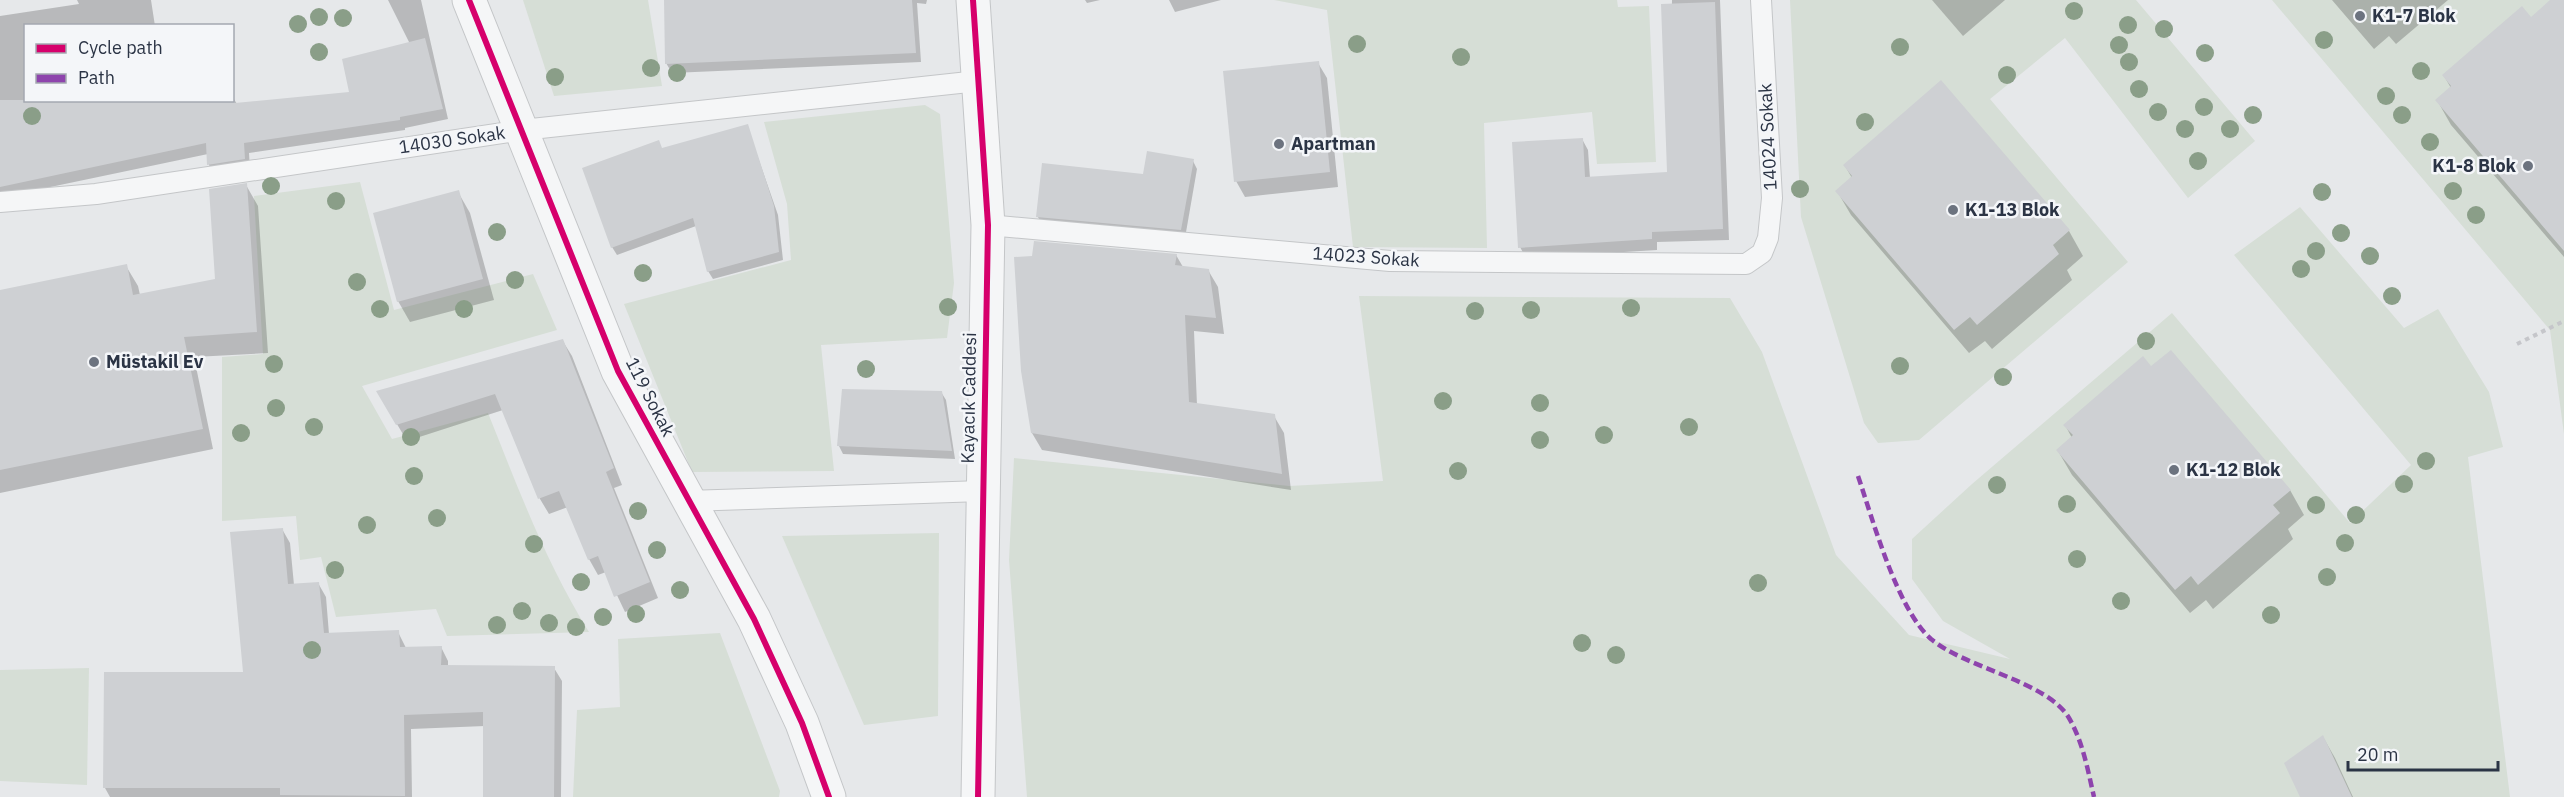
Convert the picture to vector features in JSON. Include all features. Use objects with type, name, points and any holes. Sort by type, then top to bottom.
[{"type":"street","name":"119 Sokak","points":[[468,0],[618,371],[687,501],[754,619],[802,723],[830,797]]},
{"type":"street","name":"Kayacık Caddesi","points":[[973,0],[988,225],[978,797]]},
{"type":"lane","name":"14024 Sokak","points":[[1746,264],[1762,253],[1768,238],[1772,198],[1761,0]]},
{"type":"lane","name":"14030 Sokak","points":[[0,202],[96,195],[522,130],[978,81]]},
{"type":"lane","name":"14023 Sokak","points":[[988,225],[1390,261],[1746,264]]},
{"type":"lane","points":[[687,501],[982,491]]},
{"type":"path","points":[[2517,344],[2564,321]]},
{"type":"shaded area","points":[[523,0],[648,0],[662,86],[554,96]]},
{"type":"shaded area","points":[[1274,0],[1617,0],[1618,7],[1649,6],[1656,162],[1597,164],[1592,112],[1484,123],[1487,248],[1353,247],[1327,10]]},
{"type":"shaded area","points":[[1790,0],[2136,0],[2255,141],[2188,198],[2065,38],[1990,99],[2128,262],[1919,440],[1878,443],[1864,423],[1801,217]]},
{"type":"shaded area","points":[[2272,0],[2564,0],[2564,434],[2550,330]]},
{"type":"shaded area","points":[[925,105],[940,114],[954,283],[947,338],[821,345],[834,471],[692,472],[624,304],[791,260],[787,204],[764,122]]},
{"type":"shaded area","points":[[360,182],[394,310],[533,274],[557,330],[362,386],[392,439],[488,413],[546,552],[589,632],[447,636],[436,609],[336,617],[321,557],[300,560],[296,516],[222,521],[222,357],[263,354],[254,196]]},
{"type":"shaded area","points":[[2300,207],[2404,328],[2438,309],[2489,392],[2503,447],[2468,457],[2510,797],[1027,797],[1009,560],[1014,458],[1289,486],[1383,481],[1359,296],[1730,298],[1762,352],[1836,555],[1909,635],[2010,659],[1943,621],[1912,579],[1912,539],[1972,484],[2172,313],[2350,523],[2411,465],[2234,255]]},
{"type":"shaded area","points":[[939,533],[938,716],[864,725],[782,536]]},
{"type":"shaded area","points":[[720,633],[780,791],[779,797],[573,797],[577,710],[620,707],[618,639]]},
{"type":"shaded area","points":[[89,668],[87,785],[0,781],[0,670]]},
{"type":"building","points":[[664,0],[912,0],[916,53],[665,64]]},
{"type":"building","name":"K1-8 Blok","points":[[2550,0],[2564,0],[2564,251],[2435,100],[2451,86],[2442,75],[2522,6],[2531,17]]},
{"type":"building","points":[[1715,2],[1723,229],[1652,232],[1652,239],[1518,248],[1512,142],[1583,138],[1585,177],[1667,172],[1661,4]]},
{"type":"building","points":[[425,38],[443,109],[400,117],[400,120],[244,143],[245,159],[207,165],[206,143],[0,187],[0,100],[234,102],[234,100],[235,103],[349,92],[342,59]]},
{"type":"building","name":"Apartman","points":[[1319,61],[1330,172],[1234,182],[1223,71]]},
{"type":"building","name":"K1-13 Blok","points":[[1941,80],[2070,230],[2053,245],[2059,254],[1977,325],[1970,317],[1954,330],[1835,191],[1852,176],[1843,165]]},
{"type":"building","points":[[748,124],[774,206],[779,252],[707,272],[693,218],[611,248],[582,168],[659,140],[662,148]]},
{"type":"building","points":[[1147,151],[1194,159],[1181,230],[1036,217],[1042,163],[1143,174]]},
{"type":"building","name":"Müstakil Ev","points":[[247,183],[257,332],[184,337],[203,429],[0,470],[0,290],[127,264],[133,295],[215,279],[209,189]]},
{"type":"building","points":[[459,190],[483,279],[397,302],[373,213]]},
{"type":"building","points":[[1034,241],[1177,254],[1175,265],[1209,269],[1216,318],[1185,315],[1189,402],[1275,414],[1282,474],[1031,433],[1021,371],[1014,257],[1032,256]]},
{"type":"building","points":[[563,339],[614,468],[606,472],[650,582],[614,597],[598,556],[588,560],[559,491],[538,499],[495,394],[396,425],[376,391]]},
{"type":"building","name":"K1-12 Blok","points":[[2171,350],[2291,490],[2273,505],[2280,513],[2198,585],[2191,576],[2175,590],[2056,450],[2073,435],[2063,425],[2143,356],[2151,366]]},
{"type":"building","points":[[842,389],[942,391],[952,451],[837,446]]},
{"type":"building","points":[[283,528],[288,584],[319,582],[324,633],[399,630],[400,647],[442,646],[441,665],[555,666],[554,797],[483,797],[483,712],[404,715],[405,796],[280,795],[280,788],[103,788],[104,672],[243,672],[230,532]]},
{"type":"building","points":[[2323,735],[2352,797],[2300,797],[2284,763]]},
{"type":"marked path","points":[[1858,476],[1887,563],[1907,607],[1919,625],[1931,639],[1946,649],[2025,685],[2058,705],[2069,718],[2078,737],[2094,797]]},
{"type":"cycle path","points":[[469,0],[618,371],[754,619],[802,723],[829,797]]},
{"type":"cycle path","points":[[973,0],[988,225],[978,797]]},
{"type":"place","name":"K1-7 Blok","points":[[2360,16]]},
{"type":"place","name":"Apartman","points":[[1279,144]]},
{"type":"place","name":"K1-8 Blok","points":[[2528,166]]},
{"type":"place","name":"K1-13 Blok","points":[[1953,210]]},
{"type":"place","name":"Müstakil Ev","points":[[94,362]]},
{"type":"place","name":"K1-12 Blok","points":[[2174,470]]}]
